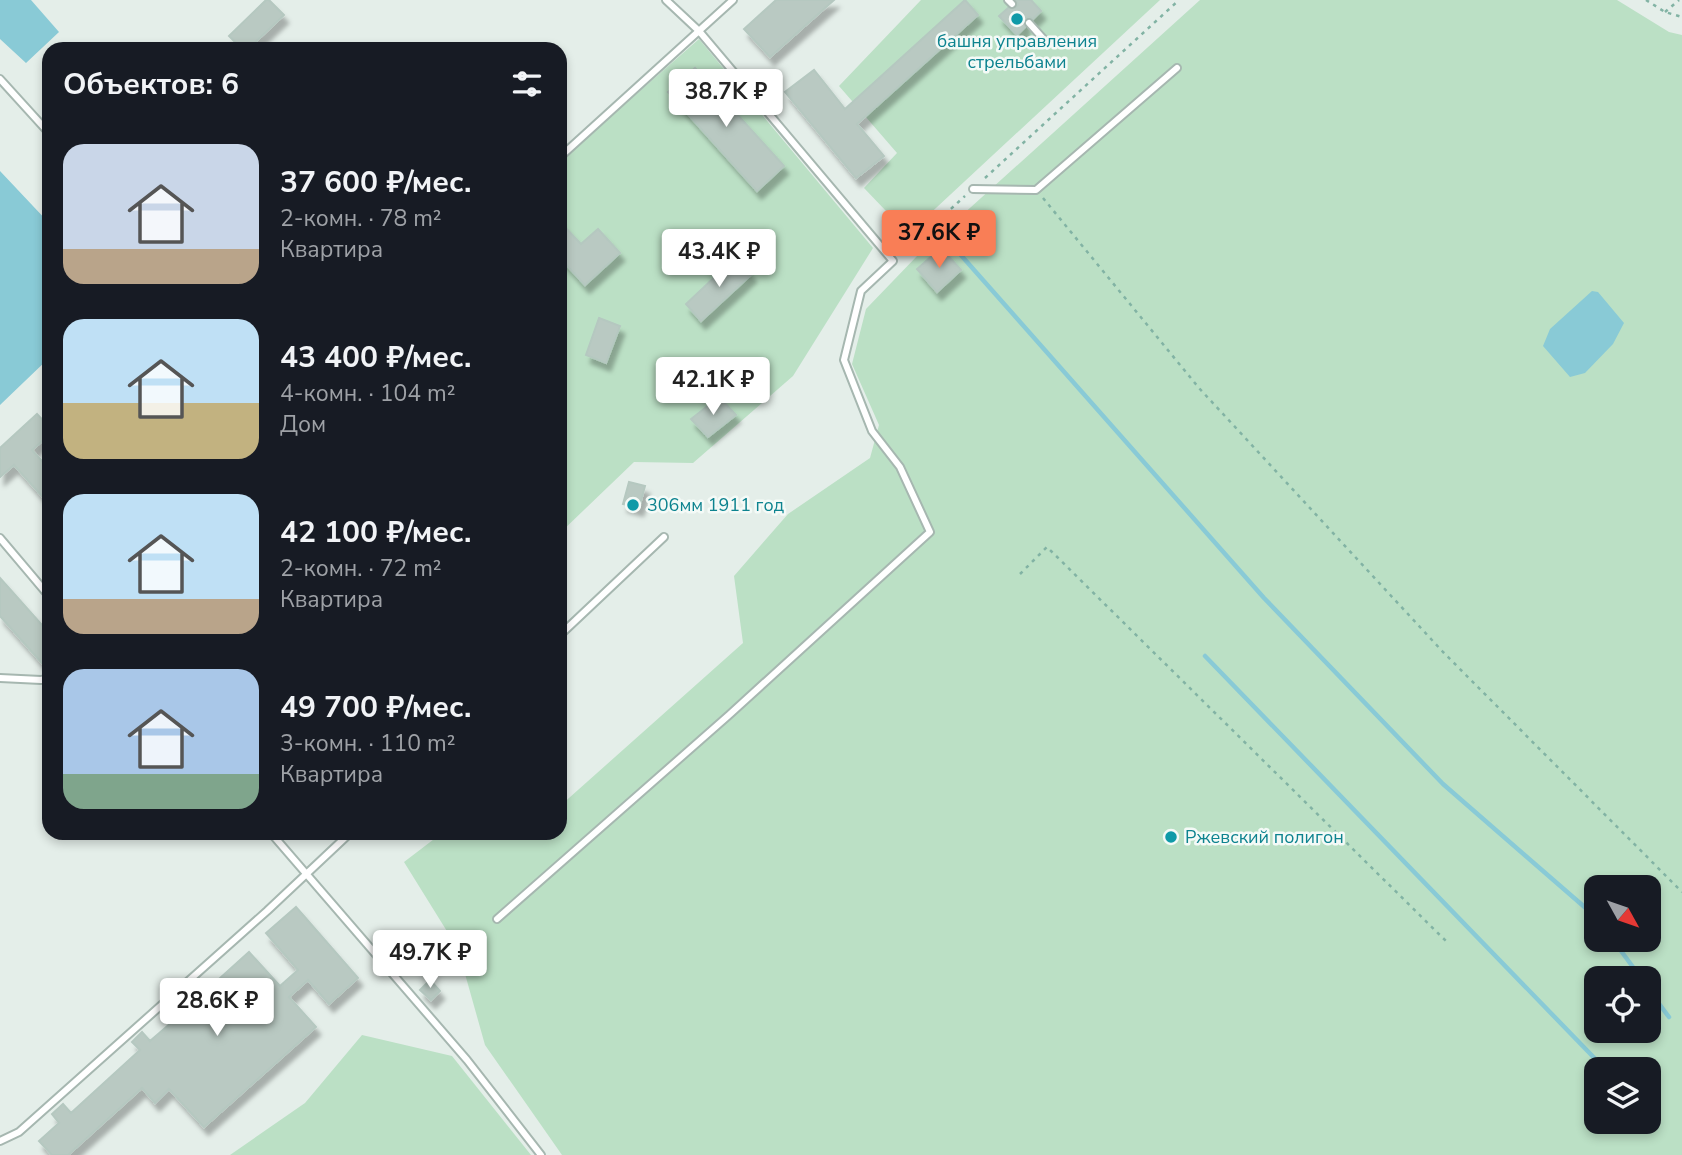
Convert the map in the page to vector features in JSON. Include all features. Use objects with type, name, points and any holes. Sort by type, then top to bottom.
[{"type":"lane","points":[[497,919],[729,715],[930,532],[900,467],[872,431],[844,360],[861,291],[893,261],[699,31],[666,0]]},
{"type":"lane","points":[[567,151],[733,0]]},
{"type":"lane","points":[[1029,23],[1047,43]]},
{"type":"lane","points":[[973,189],[1036,190],[1177,68]]},
{"type":"lane","points":[[0,79],[42,125]]},
{"type":"lane","points":[[567,628],[664,537]]},
{"type":"lane","points":[[0,538],[42,588]]},
{"type":"lane","points":[[0,678],[42,680]]},
{"type":"lane","points":[[277,840],[467,1060],[541,1155]]},
{"type":"lane","points":[[0,1141],[19,1132],[343,840]]},
{"type":"path","points":[[907,249],[1179,0]]},
{"type":"path","points":[[1646,0],[1665,12],[1682,17]]},
{"type":"path","points":[[1665,12],[1679,0]]},
{"type":"path","points":[[1036,190],[1217,408],[1443,652],[1682,892]]},
{"type":"path","points":[[1020,574],[1047,547],[1449,944]]},
{"type":"green space","points":[[921,0],[1160,0],[908,234],[864,188],[897,153],[839,86]]},
{"type":"green space","points":[[1200,0],[1617,0],[1669,32],[1682,35],[1682,1155],[562,1155],[485,1045],[458,949],[404,862],[433,840],[567,840],[567,800],[743,643],[734,576],[788,514],[870,458],[879,425],[852,364],[866,309],[918,255]]},
{"type":"green space","points":[[699,39],[873,248],[793,376],[693,463],[634,462],[567,526],[567,155]]},
{"type":"green space","points":[[362,1035],[452,1056],[531,1155],[230,1155],[305,1103]]},
{"type":"water","points":[[0,0],[31,0],[59,32],[48,42],[42,42],[42,48],[26,63],[0,39]]},
{"type":"water","points":[[0,171],[42,216],[42,365],[0,405]]},
{"type":"water","points":[[1592,291],[1598,292],[1624,323],[1613,344],[1585,373],[1570,377],[1543,346],[1550,329]]},
{"type":"building","points":[[266,0],[284,15],[255,42],[235,42],[229,36]]},
{"type":"building","points":[[776,0],[834,0],[770,57],[744,29]]},
{"type":"building","points":[[965,0],[978,15],[857,124],[884,156],[856,178],[785,92],[814,70],[845,109]]},
{"type":"building","name":"башня управления стрельбами","points":[[1016,0],[1031,0],[1041,11],[1033,19],[1025,19],[1025,27],[1017,35],[999,16],[1008,8],[1015,8],[1018,5]]},
{"type":"building","points":[[695,68],[784,166],[757,191],[668,92]]},
{"type":"building","points":[[567,229],[581,244],[598,229],[620,253],[585,285],[567,266]]},
{"type":"building","points":[[941,248],[961,270],[937,292],[917,269]]},
{"type":"building","points":[[736,257],[752,274],[701,321],[686,304]]},
{"type":"building","points":[[599,318],[620,326],[606,363],[586,355]]},
{"type":"building","points":[[719,397],[736,415],[708,437],[691,419]]},
{"type":"building","points":[[37,414],[42,419],[42,441],[32,450],[42,461],[42,496],[14,465],[0,477],[0,448]]},
{"type":"building","name":"306мм 1911 год","points":[[629,482],[645,486],[639,508],[623,504]]},
{"type":"building","points":[[0,578],[42,625],[42,663],[0,616]]},
{"type":"building","points":[[296,907],[358,978],[329,1004],[308,980],[289,997],[316,1027],[204,1127],[169,1089],[155,1103],[142,1088],[68,1155],[52,1155],[39,1141],[59,1123],[52,1114],[63,1104],[71,1113],[140,1050],[132,1042],[142,1032],[150,1041],[179,1016],[171,1007],[180,999],[188,1007],[249,952],[280,986],[298,970],[266,933]]},
{"type":"building","points":[[430,980],[440,991],[431,1000],[420,990]]},
{"type":"waterway","points":[[952,245],[1264,598],[1443,784],[1584,907]]},
{"type":"waterway","points":[[1205,656],[1593,1057]]},
{"type":"waterway","points":[[1622,952],[1632,966]]},
{"type":"waterway","points":[[1661,1006],[1669,1017]]},
{"type":"place","name":"башня управления стрельбами","points":[[1017,19]]},
{"type":"place","name":"306мм 1911 год","points":[[633,505]]},
{"type":"place","name":"Ржевский полигон","points":[[1171,837]]}]
